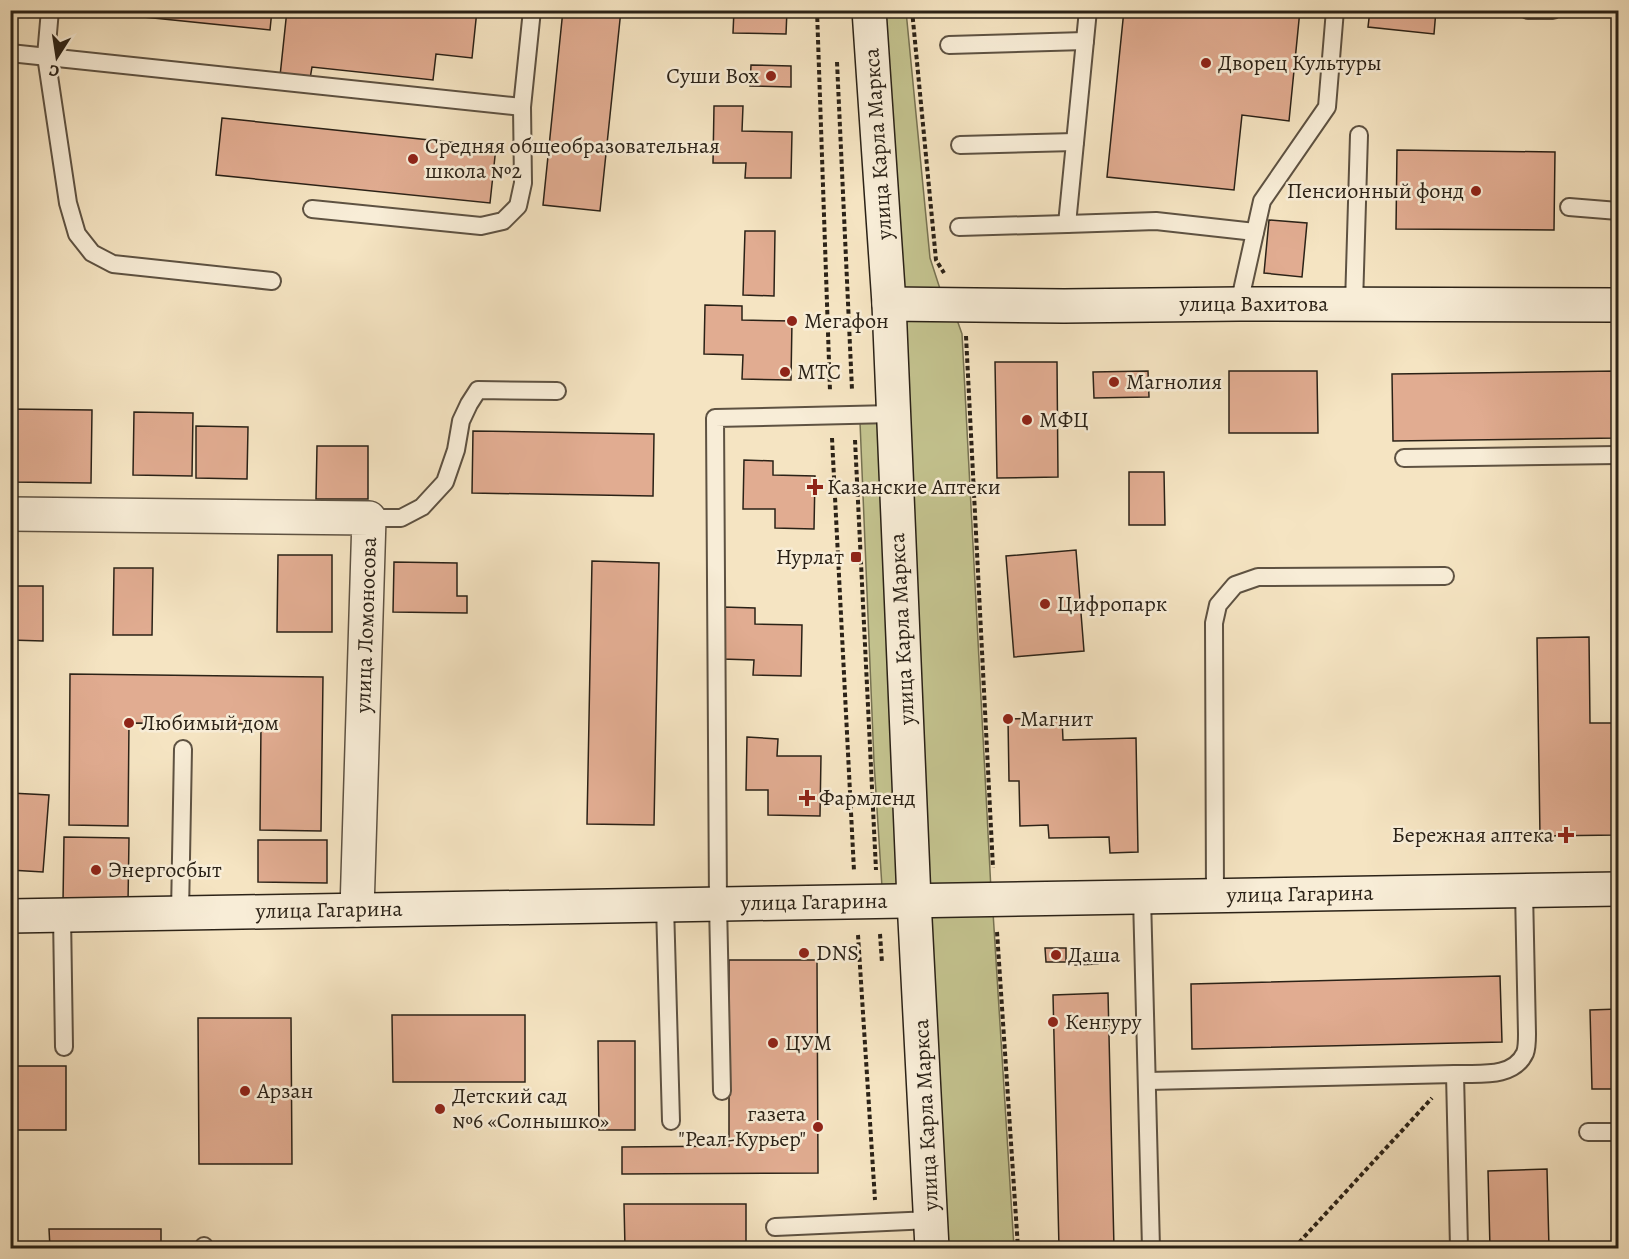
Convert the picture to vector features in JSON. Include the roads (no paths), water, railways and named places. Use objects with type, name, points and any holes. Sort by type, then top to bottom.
[{"type":"street","name":"улица Карла Маркса","points":[[869,10],[889,304],[914,900],[932,1234]]},
{"type":"street","name":"улица Вахитова","points":[[889,304],[956,306],[1618,305]]},
{"type":"street","name":"улица Ломоносова","points":[[10,514],[369,518],[357,910]]},
{"type":"street","name":"улица Гагарина","points":[[10,916],[1618,889]]},
{"type":"lane","points":[[50,10],[46,56],[68,203],[77,234],[92,253],[114,264],[272,281]]},
{"type":"lane","points":[[312,209],[481,226],[503,221],[518,206],[523,183],[522,106],[532,10]]},
{"type":"lane","points":[[1067,224],[1088,10]]},
{"type":"lane","points":[[1239,304],[1262,201],[1327,107],[1335,10]]},
{"type":"lane","points":[[1528,10],[1553,10]]},
{"type":"lane","points":[[949,45],[1085,40]]},
{"type":"lane","points":[[10,52],[522,106]]},
{"type":"lane","points":[[1354,304],[1359,135]]},
{"type":"lane","points":[[960,144],[1075,142]]},
{"type":"lane","points":[[1569,207],[1618,211]]},
{"type":"lane","points":[[959,227],[1156,221],[1255,232]]},
{"type":"lane","points":[[369,518],[401,518],[422,507],[445,482],[456,450],[461,421],[478,390],[557,391]]},
{"type":"lane","points":[[722,1091],[717,904],[715,417],[893,414]]},
{"type":"lane","points":[[1404,458],[1618,455]]},
{"type":"lane","points":[[1215,896],[1214,623],[1218,605],[1235,585],[1258,577],[1445,576]]},
{"type":"lane","points":[[180,913],[183,749]]},
{"type":"lane","points":[[1147,1081],[1455,1074],[1500,1072],[1516,1065],[1526,1052],[1527,1034],[1524,891]]},
{"type":"lane","points":[[1142,897],[1151,1248]]},
{"type":"lane","points":[[665,905],[671,1121]]},
{"type":"lane","points":[[62,915],[63,1047]]},
{"type":"lane","points":[[1455,1074],[1459,1248]]},
{"type":"lane","points":[[1588,1132],[1618,1132]]},
{"type":"lane","points":[[775,1227],[876,1222],[932,1234]]},
{"type":"place","name":"Дворец Культуры","points":[[1206,63]]},
{"type":"place","name":"Суши Box","points":[[771,76]]},
{"type":"place","name":"Средняя общеобразовательная школа №2","points":[[413,159]]},
{"type":"place","name":"Пенсионный фонд","points":[[1476,191]]},
{"type":"place","name":"Мегафон","points":[[792,321]]},
{"type":"place","name":"МТС","points":[[785,372]]},
{"type":"place","name":"Магнолия","points":[[1114,382]]},
{"type":"place","name":"МФЦ","points":[[1027,420]]},
{"type":"place","name":"Казанские Аптеки","points":[[815,487]]},
{"type":"place","name":"Нурлат","points":[[856,557]]},
{"type":"place","name":"Цифропарк","points":[[1045,604]]},
{"type":"place","name":"Магнит","points":[[1008,719]]},
{"type":"place","name":"Любимый дом","points":[[129,723]]},
{"type":"place","name":"Фармленд","points":[[807,798]]},
{"type":"place","name":"Бережная аптека","points":[[1566,835]]},
{"type":"place","name":"Энергосбыт","points":[[96,870]]},
{"type":"place","name":"DNS","points":[[804,953]]},
{"type":"place","name":"Даша","points":[[1056,955]]},
{"type":"place","name":"Кенгуру","points":[[1053,1022]]},
{"type":"place","name":"ЦУМ","points":[[773,1043]]},
{"type":"place","name":"Арзан","points":[[245,1091]]},
{"type":"place","name":"Детский сад №6 «Солнышко»","points":[[440,1109]]},
{"type":"place","name":"газета \"Реал-Курьер\"","points":[[818,1127]]}]
